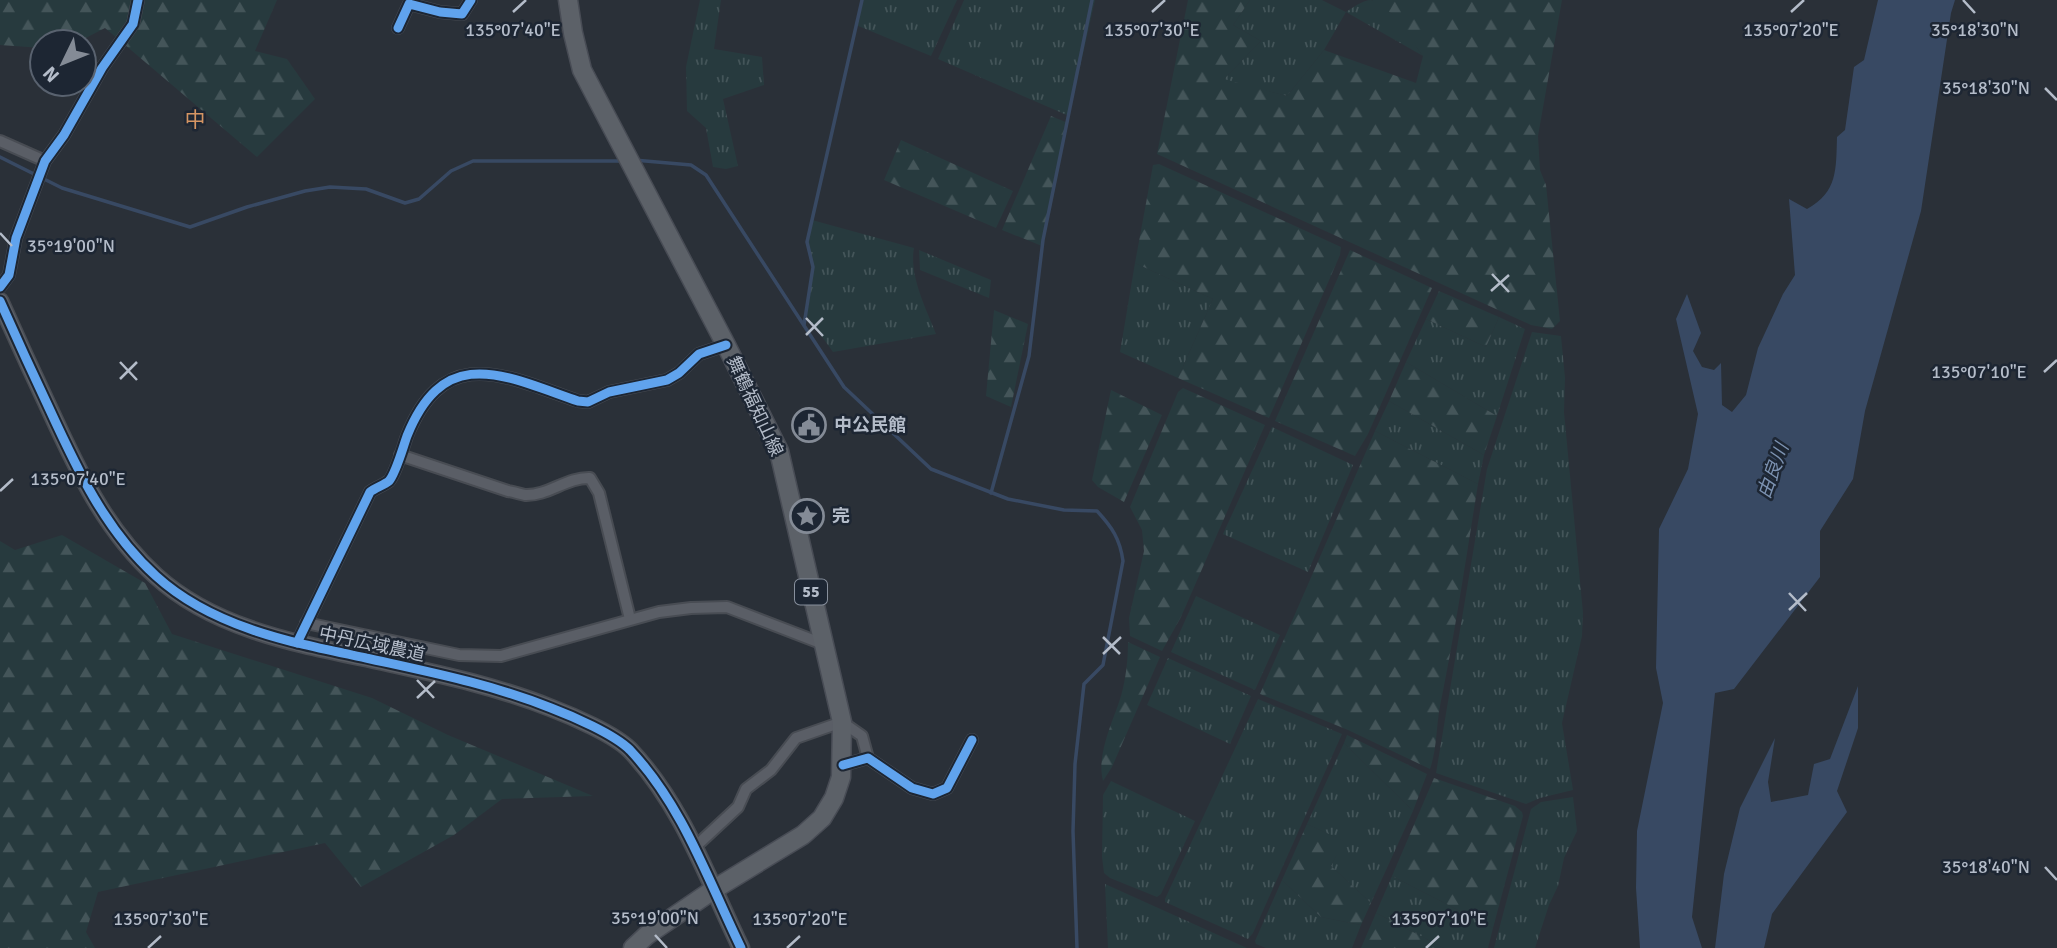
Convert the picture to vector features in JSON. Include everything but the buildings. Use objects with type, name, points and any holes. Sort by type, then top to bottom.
[{"type":"main road","name":"舞鶴福知山線","points":[[568,0],[582,70],[779,451],[842,722],[843,765],[834,798],[822,818],[803,835],[713,890],[647,935],[633,948]]},
{"type":"street","points":[[0,287],[9,275],[16,238],[45,161],[64,135],[102,68],[133,24],[138,0]]},
{"type":"street","points":[[398,28],[410,4],[440,12],[462,14],[471,0]]},
{"type":"street","points":[[0,141],[45,161]]},
{"type":"street","name":"中丹広域農道","points":[[0,301],[92,497],[114,530],[158,578],[183,596],[236,625],[298,643],[511,692],[576,717],[627,747],[655,779],[681,820],[741,948]]},
{"type":"street","points":[[298,643],[370,492],[389,480],[421,406],[447,382],[474,372],[491,373],[588,402],[609,392],[667,380],[679,373],[699,354],[726,345]]},
{"type":"street","points":[[400,455],[526,495],[538,493],[577,477],[590,478],[599,493],[630,619]]},
{"type":"street","points":[[306,623],[459,655],[501,656],[630,619],[691,608],[727,607],[822,644]]},
{"type":"street","points":[[695,847],[738,807],[746,789],[771,770],[796,738],[842,722],[862,736],[868,758],[912,788],[933,794],[947,788],[972,740]]},
{"type":"street","points":[[843,765],[868,758]]},
{"type":"green space","points":[[0,0],[277,0],[255,51],[287,59],[315,99],[257,157],[105,28],[98,32],[98,28],[28,28],[28,47],[0,45]]},
{"type":"green space","points":[[700,0],[721,0],[714,49],[762,57],[764,85],[723,99],[738,166],[726,169],[713,167],[706,128],[687,111],[686,67]]},
{"type":"green space","points":[[862,0],[957,0],[931,56],[856,25]]},
{"type":"green space","points":[[964,0],[1095,0],[1069,116],[938,59]]},
{"type":"green space","points":[[1188,0],[1250,0],[1233,25],[1261,41],[1224,79],[1287,96],[1324,50],[1416,83],[1423,56],[1391,13],[1372,0],[1562,0],[1538,136],[1540,170],[1546,185],[1560,321],[1552,329],[1531,325],[1157,154]]},
{"type":"green space","points":[[1250,0],[1322,0],[1346,12],[1324,50],[1287,96],[1223,80],[1261,41],[1233,25]]},
{"type":"green space","points":[[1368,0],[1378,3],[1400,23],[1423,56],[1346,12]]},
{"type":"green space","points":[[1051,116],[1068,123],[1042,246],[1002,230]]},
{"type":"green space","points":[[901,140],[1013,191],[996,228],[884,180]]},
{"type":"green space","points":[[1159,164],[1341,247],[1340,255],[1269,418],[1178,378],[1213,299],[1135,263],[1153,165]]},
{"type":"green space","points":[[812,220],[914,248],[916,281],[936,334],[833,352],[807,316],[813,266],[808,243]]},
{"type":"green space","points":[[919,250],[991,280],[989,298],[920,270]]},
{"type":"green space","points":[[1350,250],[1432,288],[1368,434],[1355,456],[1275,421]]},
{"type":"green space","points":[[1135,263],[1213,299],[1178,378],[1120,352]]},
{"type":"green space","points":[[1439,291],[1499,317],[1486,347],[1426,319]]},
{"type":"green space","points":[[994,310],[1028,324],[1011,407],[986,396]]},
{"type":"green space","points":[[1499,317],[1525,329],[1497,416],[1406,362],[1426,319],[1486,347]]},
{"type":"green space","points":[[1532,332],[1561,336],[1565,378],[1564,412],[1583,613],[1582,636],[1562,723],[1573,790],[1526,804],[1436,773],[1487,469]]},
{"type":"green space","points":[[1406,362],[1497,416],[1484,455],[1389,401]]},
{"type":"green space","points":[[1183,388],[1265,425],[1181,617],[1162,651],[1130,636],[1129,618],[1144,551],[1142,530],[1130,507],[1178,392]]},
{"type":"green space","points":[[1111,390],[1162,415],[1124,502],[1098,487],[1092,480]]},
{"type":"green space","points":[[1389,401],[1484,455],[1478,484],[1375,431]]},
{"type":"green space","points":[[1272,427],[1353,465],[1308,572],[1223,534]]},
{"type":"green space","points":[[1375,431],[1478,484],[1430,769],[1348,730],[1260,694]]},
{"type":"green space","points":[[62,535],[145,583],[172,634],[372,698],[448,735],[593,796],[502,799],[454,835],[361,887],[325,843],[98,892],[86,932],[95,948],[0,948],[0,541],[15,550]]},
{"type":"green space","points":[[1196,596],[1280,635],[1255,690],[1171,652]]},
{"type":"green space","points":[[1128,642],[1160,657],[1112,767],[1103,781],[1102,760],[1106,738],[1123,689]]},
{"type":"green space","points":[[1168,658],[1251,696],[1230,744],[1147,705]]},
{"type":"green space","points":[[1258,699],[1342,734],[1248,939],[1165,902],[1165,899]]},
{"type":"green space","points":[[1347,735],[1427,774],[1413,811],[1344,743]]},
{"type":"green space","points":[[1344,743],[1413,811],[1371,903],[1331,866],[1343,841],[1307,824]]},
{"type":"green space","points":[[1434,778],[1515,806],[1522,812],[1493,928],[1392,876]]},
{"type":"green space","points":[[1111,781],[1195,821],[1161,894],[1157,897],[1104,873],[1103,795]]},
{"type":"green space","points":[[1573,797],[1577,831],[1564,858],[1558,886],[1535,948],[1494,948],[1531,809],[1541,802]]},
{"type":"green space","points":[[1307,824],[1344,841],[1331,866],[1371,903],[1361,925],[1321,917],[1282,880]]},
{"type":"green space","points":[[1392,876],[1493,928],[1488,948],[1444,948],[1376,913]]},
{"type":"green space","points":[[1282,880],[1321,917],[1361,925],[1352,948],[1266,948],[1256,944]]},
{"type":"green space","points":[[1105,884],[1247,948],[1108,948]]},
{"type":"green space","points":[[1376,913],[1444,948],[1361,948]]},
{"type":"water","name":"由良川","points":[[1878,0],[1955,0],[1921,211],[1865,411],[1853,479],[1820,531],[1820,577],[1734,689],[1715,693],[1692,917],[1702,948],[1640,948],[1636,888],[1637,831],[1663,703],[1656,668],[1659,529],[1688,469],[1698,414],[1676,319],[1687,294],[1701,333],[1693,351],[1702,367],[1714,370],[1721,363],[1722,405],[1732,412],[1746,395],[1758,348],[1783,294],[1795,275],[1789,199],[1807,209],[1825,195],[1830,187],[1835,169],[1837,137],[1845,130],[1854,67],[1864,60]]},
{"type":"water","points":[[1858,686],[1858,728],[1837,791],[1847,812],[1772,914],[1764,948],[1715,948],[1724,874],[1740,808],[1775,738],[1768,782],[1771,802],[1808,795],[1814,764],[1830,759]]},
{"type":"waterway","points":[[804,325],[813,267],[807,242],[862,0]]},
{"type":"waterway","points":[[991,493],[1029,356],[1043,240],[1092,0]]},
{"type":"waterway","points":[[0,157],[62,188],[190,227],[247,207],[330,187],[366,189],[405,203],[419,199],[451,171],[473,161],[623,161]]},
{"type":"waterway","points":[[634,160],[691,165],[706,175],[844,387],[931,469],[1008,499],[1064,510],[1097,511],[1114,534],[1123,561],[1103,665],[1084,684],[1075,764],[1073,831],[1077,948]]},
{"type":"cycle path","points":[[0,287],[9,275],[16,238],[45,161],[64,135],[102,68],[133,24],[138,0]]},
{"type":"cycle path","points":[[398,28],[409,4],[440,12],[462,14],[471,0]]},
{"type":"cycle path","points":[[0,301],[70,454],[94,498],[122,539],[156,576],[203,609],[255,631],[483,685],[570,716],[614,738],[630,750],[649,772],[680,819],[741,948]]},
{"type":"cycle path","points":[[297,643],[370,492],[392,477],[407,436],[422,406],[439,387],[459,377],[479,374],[502,376],[588,402],[609,392],[667,380],[679,373],[699,354],[726,345]]},
{"type":"cycle path","points":[[843,765],[868,758],[912,788],[933,794],[947,788],[972,740]]},
{"type":"place","name":"中公民館","points":[[809,425]]},
{"type":"place","name":"完","points":[[807,516]]},
{"type":"district","name":"中","points":[[195,120]]}]
